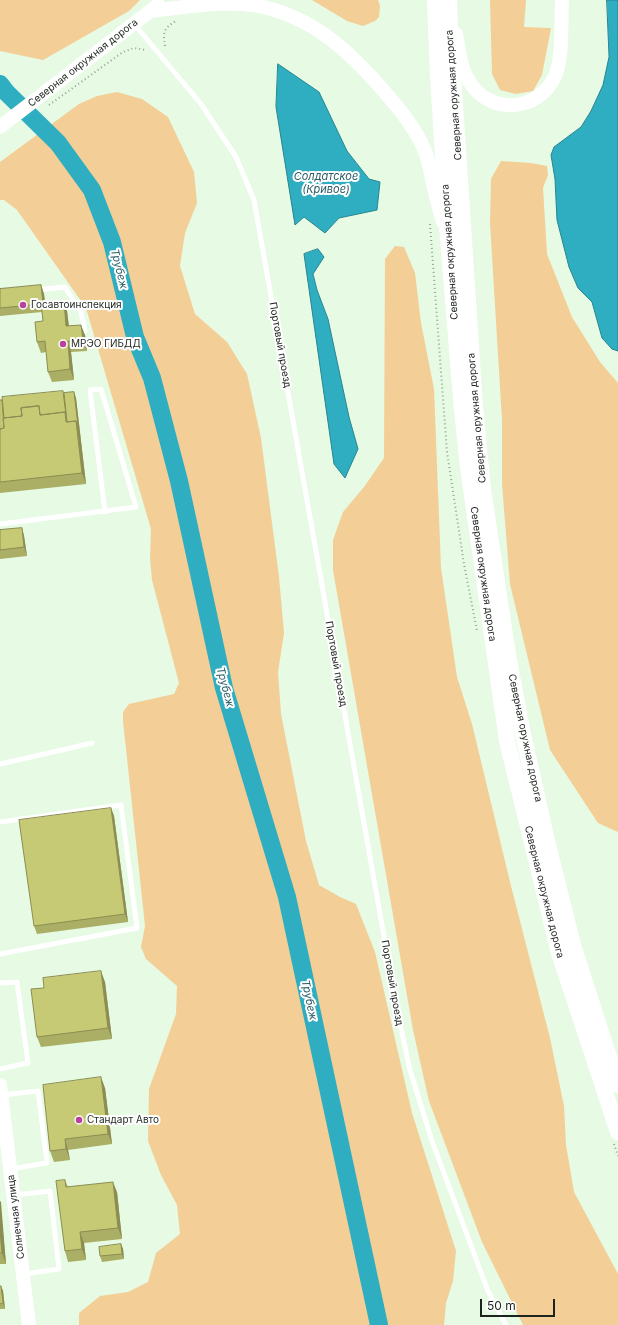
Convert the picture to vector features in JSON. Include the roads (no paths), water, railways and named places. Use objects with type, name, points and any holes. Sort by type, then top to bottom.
[{"type":"main road","name":"Северная окружная дорога","points":[[0,127],[134,24],[153,6],[166,0]]},
{"type":"main road","points":[[445,1],[463,67],[469,81],[480,95],[495,103],[512,106],[527,103],[544,92],[555,76],[560,54],[562,0]]},
{"type":"main road","name":"Северная окружная дорога","points":[[445,1],[438,76],[448,239],[462,410],[468,466],[507,740],[559,953],[615,1137]]},
{"type":"main road","name":"Северная оружная дорога","points":[[445,1],[450,29],[475,406],[483,489],[508,655],[523,734],[573,946],[618,1085]]},
{"type":"main road","points":[[153,6],[222,4],[252,5],[278,11],[300,20],[321,32],[348,52],[376,81],[415,130],[426,154],[435,194],[448,239]]},
{"type":"main road","name":"Солнечная улица","points":[[1,1090],[3,1135],[14,1195],[29,1325]]},
{"type":"lane","name":"Портовый проезд","points":[[134,24],[201,104],[236,156],[254,200],[397,1010],[410,1070],[432,1141],[486,1284],[506,1325]]},
{"type":"lane","points":[[32,290],[65,287],[81,312],[85,331]]},
{"type":"lane","points":[[0,524],[105,512],[136,507],[101,388],[90,390],[105,512]]},
{"type":"lane","points":[[0,764],[92,742]]},
{"type":"lane","points":[[0,822],[121,805],[138,928],[0,954]]},
{"type":"lane","points":[[0,983],[17,982],[28,1063],[0,1069]]},
{"type":"lane","points":[[1,1090],[38,1091],[47,1164],[10,1169]]},
{"type":"lane","points":[[14,1195],[50,1191],[59,1269],[23,1274]]},
{"type":"water","points":[[607,0],[618,0],[618,351],[612,349],[602,338],[592,302],[578,288],[569,267],[557,220],[555,179],[551,155],[554,147],[581,127],[591,111],[603,85],[609,57]]},
{"type":"water","name":"Солдатское (Кривое)","points":[[278,64],[319,92],[347,151],[369,179],[380,182],[377,210],[339,218],[325,233],[304,217],[295,225],[276,107]]},
{"type":"water","points":[[318,249],[324,257],[313,274],[317,290],[328,319],[349,417],[358,449],[345,478],[334,464],[304,254]]},
{"type":"waterway","name":"Трубеж","points":[[0,84],[7,93],[58,143],[92,190],[112,242],[135,337],[152,378],[179,481],[224,688],[287,897],[379,1325]]},
{"type":"place","name":"Госавтоинспекция","points":[[23,305]]},
{"type":"place","name":"МРЭО ГИБДД","points":[[63,344]]},
{"type":"place","name":"Стандарт Авто","points":[[79,1120]]}]
